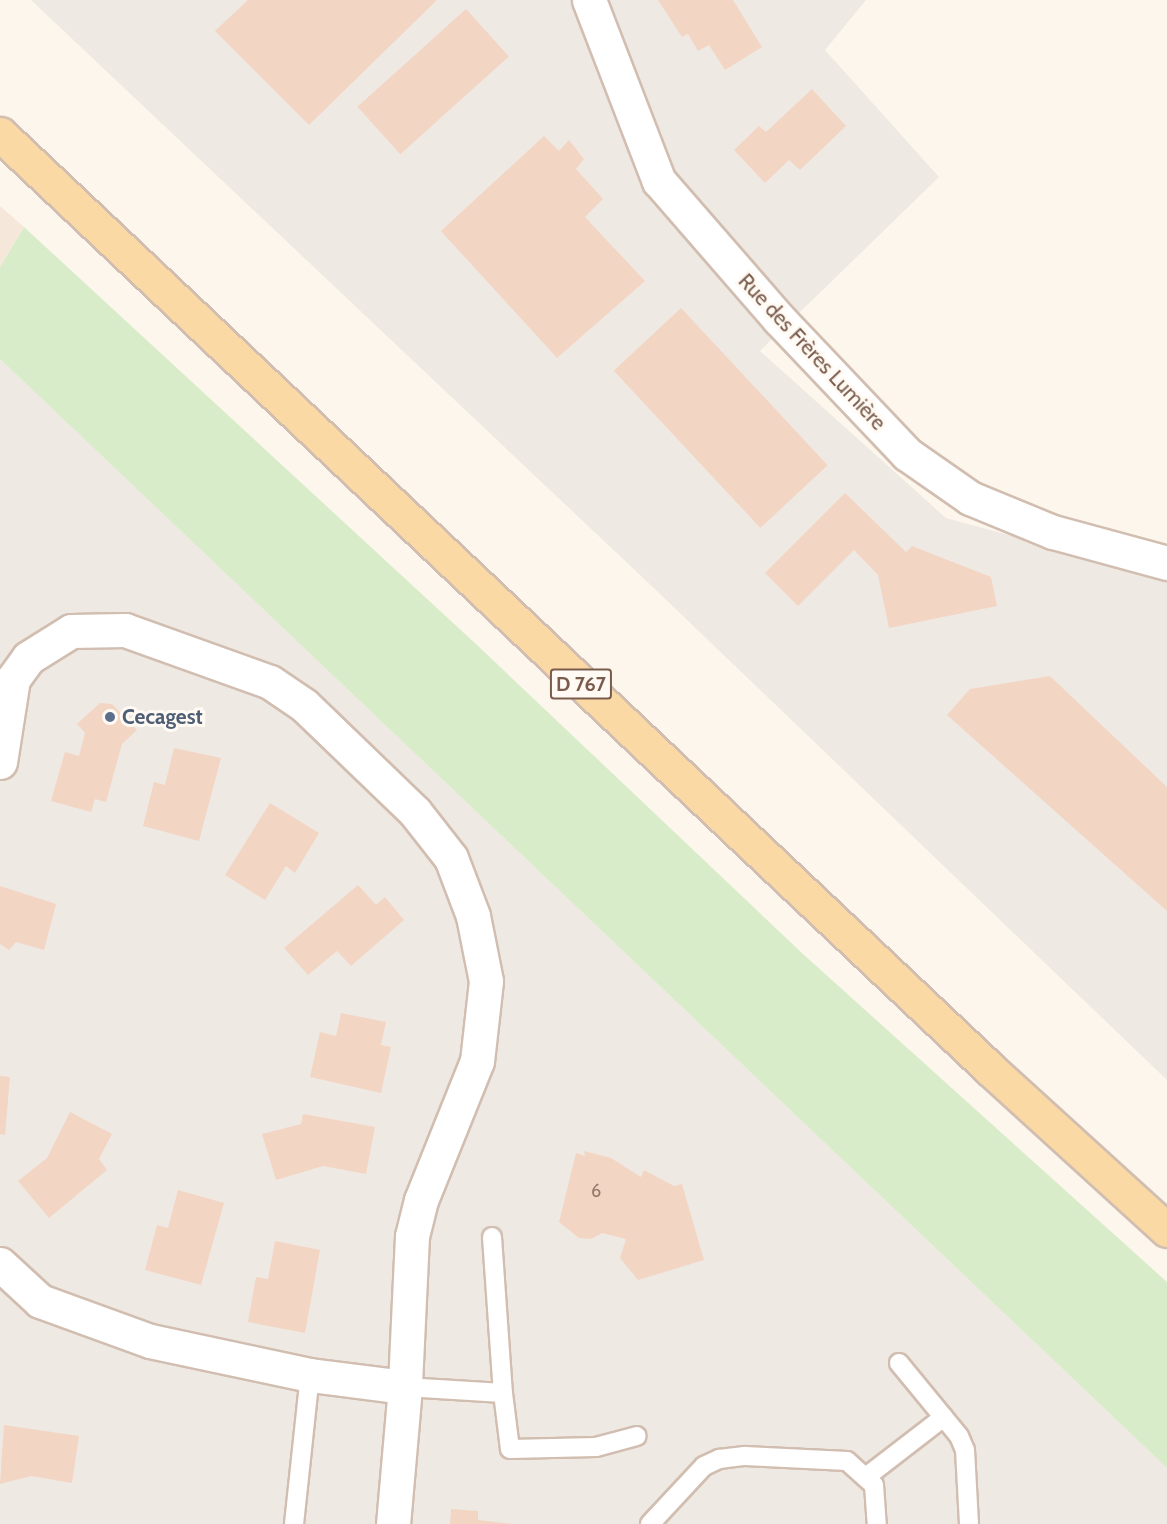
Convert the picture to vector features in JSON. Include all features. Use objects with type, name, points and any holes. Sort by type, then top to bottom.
[{"type":"main road","name":"D 767","points":[[0,134],[990,1069],[1167,1230]]},
{"type":"street","name":"Rue des Frères Lumière","points":[[589,0],[658,181],[779,319],[907,454],[970,498],[1053,532],[1167,563]]},
{"type":"street","points":[[0,762],[13,679],[27,658],[71,631],[125,630],[270,682],[303,705],[415,812],[451,858],[473,916],[486,981],[477,1061],[421,1200],[412,1236],[405,1387],[393,1524]]},
{"type":"street","points":[[0,1264],[39,1300],[150,1341],[310,1375],[405,1387]]},
{"type":"lane","points":[[492,1237],[503,1393],[510,1449],[596,1447],[637,1436]]},
{"type":"lane","points":[[899,1363],[944,1417],[965,1450],[969,1524]]},
{"type":"lane","points":[[294,1524],[310,1375]]},
{"type":"lane","points":[[405,1387],[503,1393]]},
{"type":"lane","points":[[866,1477],[944,1417]]},
{"type":"lane","points":[[650,1524],[704,1466],[719,1459],[836,1459],[847,1461],[874,1485],[877,1524]]},
{"type":"shaded area","points":[[31,0],[866,0],[825,50],[939,177],[760,351],[946,518],[1167,578],[1167,1080],[659,593]]},
{"type":"shaded area","points":[[0,206],[24,227],[0,267]]},
{"type":"shaded area","points":[[0,359],[1167,1468],[1167,1524],[0,1524]]},
{"type":"green space","points":[[24,227],[477,645],[803,954],[1167,1282],[1167,1468],[0,359],[0,267]]},
{"type":"building","points":[[248,0],[437,0],[309,125],[215,31]]},
{"type":"building","points":[[658,0],[733,0],[762,47],[725,70],[709,45],[698,51],[688,34],[682,37]]},
{"type":"building","points":[[466,9],[509,57],[400,154],[358,107]]},
{"type":"building","points":[[812,89],[846,126],[800,170],[789,160],[765,183],[734,150],[759,126],[766,132]]},
{"type":"building","points":[[544,136],[559,151],[569,140],[584,159],[576,169],[603,199],[585,217],[645,281],[557,358],[441,231]]},
{"type":"building","points":[[681,308],[828,465],[760,528],[614,371]]},
{"type":"building","points":[[845,493],[906,552],[912,546],[991,577],[997,606],[889,628],[878,575],[854,550],[798,606],[765,573]]},
{"type":"building","points":[[1050,676],[1167,787],[1167,911],[947,715],[970,689]]},
{"type":"building","points":[[100,703],[112,704],[137,730],[122,744],[106,802],[95,799],[91,812],[51,801],[65,752],[79,756],[85,733],[77,724]]},
{"type":"building","points":[[174,748],[221,758],[199,841],[143,826],[154,782],[165,785]]},
{"type":"building","points":[[270,803],[319,833],[295,873],[286,866],[265,900],[225,875]]},
{"type":"building","points":[[358,885],[376,905],[385,897],[404,920],[351,966],[337,951],[308,975],[284,948]]},
{"type":"building","points":[[0,886],[56,904],[44,950],[16,942],[9,950],[0,944]]},
{"type":"building","points":[[341,1013],[386,1022],[381,1045],[391,1047],[381,1093],[310,1077],[320,1032],[336,1036]]},
{"type":"building","points":[[0,1076],[10,1077],[5,1135],[0,1134]]},
{"type":"building","points":[[70,1112],[112,1134],[99,1159],[107,1170],[49,1218],[18,1181],[47,1158]]},
{"type":"building","points":[[303,1114],[375,1127],[366,1174],[323,1166],[276,1180],[262,1134],[301,1124]]},
{"type":"building","points":[[584,1151],[611,1158],[641,1177],[644,1170],[674,1186],[682,1184],[704,1260],[638,1280],[620,1258],[626,1239],[602,1233],[591,1239],[579,1238],[559,1222],[576,1153],[585,1156]]},
{"type":"building","points":[[178,1190],[224,1203],[201,1285],[145,1270],[157,1225],[168,1228]]},
{"type":"building","points":[[275,1241],[320,1250],[305,1333],[248,1322],[256,1277],[268,1279]]},
{"type":"building","points":[[4,1425],[79,1436],[72,1483],[31,1476],[0,1484]]},
{"type":"building","points":[[451,1509],[478,1511],[478,1520],[513,1524],[450,1524]]},
{"type":"place","name":"Cecagest","points":[[110,717]]}]
